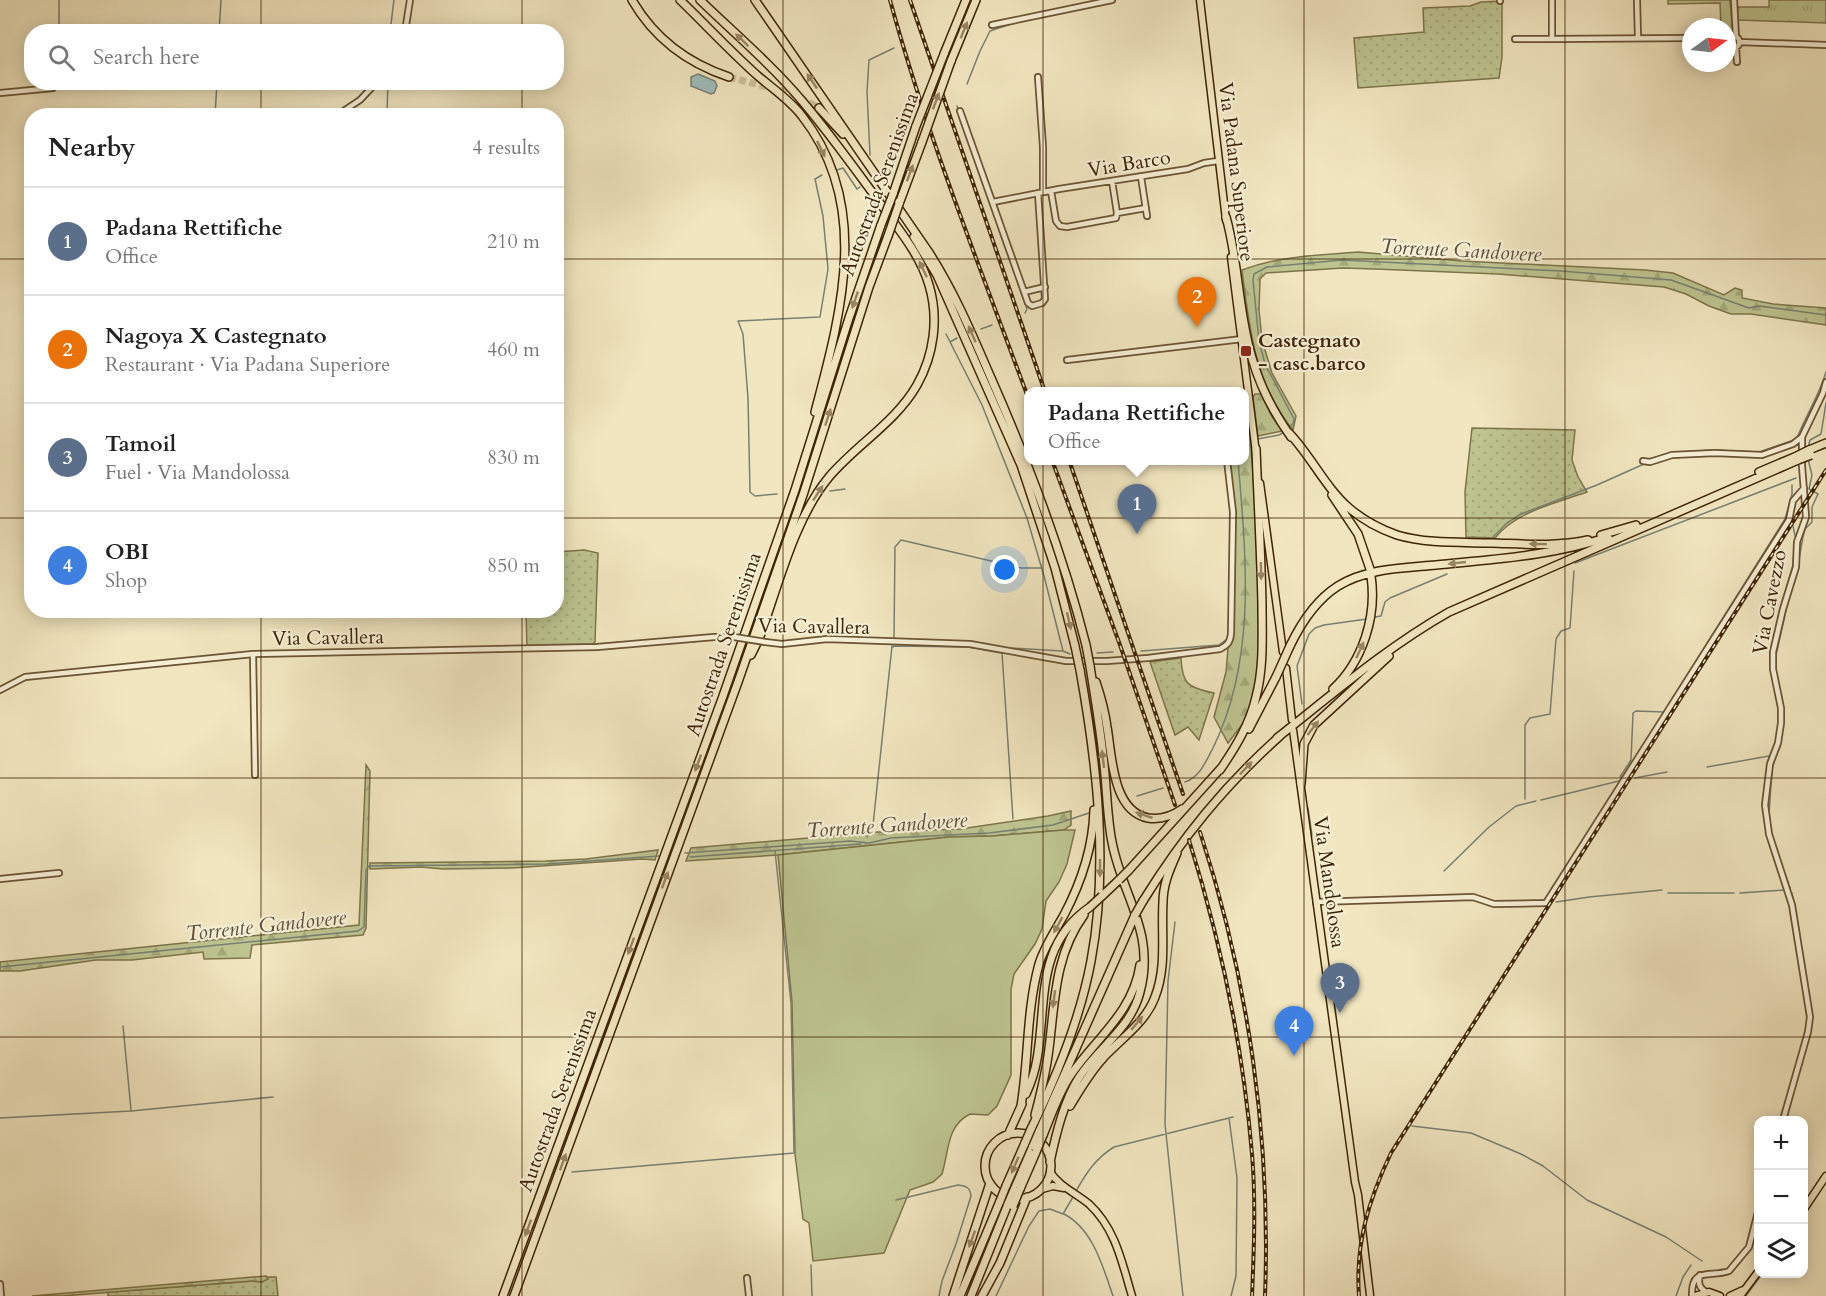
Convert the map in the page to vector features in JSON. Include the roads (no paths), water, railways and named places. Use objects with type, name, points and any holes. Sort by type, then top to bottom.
[{"type":"highway","points":[[634,0],[645,20],[663,40],[703,67],[729,77]]},
{"type":"highway","points":[[680,0],[802,116],[825,156],[839,196],[845,251],[840,310],[795,490]]},
{"type":"highway","points":[[699,0],[803,102],[834,141],[916,255],[929,284],[934,312],[931,353],[922,376],[909,398],[839,466],[817,494],[805,515],[759,639],[738,682]]},
{"type":"highway","points":[[755,0],[928,250],[949,286],[1024,457]]},
{"type":"highway","name":"Autostrada Serenissima","points":[[503,1296],[723,696],[795,490],[881,225],[916,126],[966,0]]},
{"type":"highway","name":"Autostrada Serenissima","points":[[514,1296],[738,682],[804,492],[869,287],[951,61],[976,0]]},
{"type":"highway","points":[[819,108],[840,131],[937,275],[1021,465],[1052,558],[1075,646],[1094,768],[1100,839],[1100,892],[1091,963],[1069,1039],[1046,1098],[960,1296]]},
{"type":"highway","points":[[1041,1134],[1135,915],[1182,840],[1225,790],[1277,738],[1338,684],[1359,654],[1367,633],[1371,612],[1371,573],[1364,548],[1358,534],[1270,403],[1252,359],[1245,329],[1232,239],[1226,217]]},
{"type":"highway","points":[[1289,433],[1337,495],[1351,509],[1385,530],[1408,538],[1480,543],[1560,544],[1587,540],[1636,525]]},
{"type":"highway","points":[[1810,453],[1826,443]]},
{"type":"highway","points":[[1008,1135],[1036,1068],[1044,982],[1063,934],[1129,870],[1220,770],[1246,734],[1301,625],[1315,606],[1337,586],[1352,579],[1392,570],[1554,552],[1609,537],[1826,448]]},
{"type":"highway","points":[[1220,770],[1252,713],[1261,666],[1262,568],[1256,449]]},
{"type":"highway","points":[[1277,738],[1384,653],[1425,625],[1475,599],[1797,458]]},
{"type":"highway","points":[[1027,465],[1086,645],[1103,752],[1113,846],[1140,923],[1144,960],[1143,980],[1138,1000],[1125,1025],[1079,1076],[1062,1118],[1050,1161],[1050,1172],[1042,1189],[1027,1197],[1009,1197],[998,1192],[990,1183],[985,1167],[989,1151],[994,1144],[1008,1135],[1032,1136],[1044,1146],[1050,1161]]},
{"type":"highway","points":[[1301,784],[1304,744],[1314,725],[1380,663],[1425,625]]},
{"type":"highway","points":[[1090,666],[1103,705],[1117,781],[1124,802],[1144,817],[1159,819],[1174,815],[1196,798]]},
{"type":"highway","points":[[1021,1106],[1026,1074],[1031,996],[1040,961],[1078,886],[1089,855],[1094,821],[1094,768]]},
{"type":"highway","points":[[1062,1118],[1091,1073],[1131,1031],[1154,1001],[1160,983],[1162,965],[1163,900],[1166,879],[1182,840]]},
{"type":"highway","points":[[1031,1129],[1045,1072],[1059,971],[1071,937],[1090,907]]},
{"type":"highway","points":[[970,1296],[1034,1149],[1070,1076],[1112,1026],[1134,989],[1141,960],[1140,923]]},
{"type":"highway","points":[[953,1296],[990,1183]]},
{"type":"highway","points":[[982,1296],[1000,1263],[1027,1197]]},
{"type":"main road","name":"Via Padana Superiore","points":[[1200,0],[1218,161],[1248,387]]},
{"type":"main road","name":"Via Padana Superiore","points":[[1249,396],[1283,652]]},
{"type":"main road","points":[[1286,668],[1292,720]]},
{"type":"main road","name":"Via Mandolossa","points":[[1293,730],[1363,1230],[1370,1296]]},
{"type":"main road","points":[[1050,1172],[1064,1188],[1091,1206],[1110,1231],[1119,1250],[1132,1296]]},
{"type":"main road","points":[[1808,1202],[1826,1176]]},
{"type":"main road","points":[[1042,1189],[1053,1186],[1064,1188]]},
{"type":"main road","points":[[1740,1296],[1754,1278]]},
{"type":"main road","points":[[1730,1296],[1748,1286]]},
{"type":"main road","points":[[1694,1296],[1706,1292],[1720,1296]]},
{"type":"street","points":[[406,24],[410,0]]},
{"type":"street","points":[[992,25],[1112,0]]},
{"type":"street","points":[[1552,0],[1552,39]]},
{"type":"street","points":[[1637,0],[1638,38]]},
{"type":"street","points":[[1734,0],[1735,18]]},
{"type":"street","points":[[1736,37],[1737,62]]},
{"type":"street","points":[[1515,39],[1682,38]]},
{"type":"street","points":[[1738,44],[1826,45]]},
{"type":"street","points":[[960,111],[1029,305],[1042,303],[1045,299],[1041,193],[1043,147],[1038,77]]},
{"type":"street","points":[[0,93],[32,90]]},
{"type":"street","points":[[348,108],[369,90]]},
{"type":"street","name":"Via Barco","points":[[993,202],[1188,169],[1218,161]]},
{"type":"street","points":[[1141,177],[1147,216]]},
{"type":"street","points":[[1051,191],[1056,221],[1062,227],[1113,220],[1117,213],[1112,181]]},
{"type":"street","points":[[1117,213],[1146,208]]},
{"type":"street","points":[[1024,292],[1045,287]]},
{"type":"street","points":[[1067,360],[1242,339]]},
{"type":"street","points":[[1643,461],[1650,462],[1672,455],[1715,453],[1762,455],[1793,444],[1802,437],[1826,382]]},
{"type":"street","points":[[1249,428],[1253,428]]},
{"type":"street","points":[[1316,902],[1473,897],[1494,904],[1546,903],[1789,520],[1793,501],[1804,488],[1802,437]]},
{"type":"street","name":"Via Cavallera","points":[[0,690],[25,677],[253,654],[597,647],[714,637],[734,637],[782,644],[826,639],[970,644],[1066,661],[1148,658],[1220,649],[1227,646],[1231,634],[1233,512],[1228,465]]},
{"type":"street","name":"Via Cavezzo","points":[[1784,1116],[1808,1032],[1810,1017],[1792,905],[1769,834],[1765,805],[1770,764],[1778,743],[1781,723],[1780,698],[1773,669],[1773,652],[1782,609],[1796,567],[1797,542],[1805,523],[1804,488]]},
{"type":"street","points":[[253,654],[255,775]]},
{"type":"street","points":[[0,879],[59,873]]},
{"type":"street","points":[[1694,1296],[1693,1283],[1701,1275],[1711,1272],[1724,1273],[1732,1268],[1749,1247],[1755,1224]]},
{"type":"street","points":[[1701,1275],[1699,1285],[1706,1292]]},
{"type":"street","points":[[747,1278],[749,1296]]},
{"type":"street","points":[[0,1284],[1,1296]]},
{"type":"water","points":[[698,74],[715,81],[717,86],[714,93],[711,94],[691,86],[691,77]]},
{"type":"waterway","points":[[59,0],[59,24]]},
{"type":"waterway","points":[[220,24],[221,0]]},
{"type":"waterway","points":[[391,24],[394,0]]},
{"type":"waterway","points":[[967,84],[990,31],[1011,24]]},
{"type":"waterway","points":[[870,155],[867,92],[869,60],[894,48]]},
{"type":"waterway","points":[[215,108],[217,90]]},
{"type":"waterway","points":[[387,108],[388,90]]},
{"type":"waterway","points":[[957,106],[1027,309],[1025,313]]},
{"type":"waterway","points":[[834,171],[843,168],[857,189],[860,187]]},
{"type":"waterway","points":[[777,494],[755,496],[750,492],[748,398],[743,334],[738,321],[820,317],[828,269],[823,216],[815,179],[822,175]]},
{"type":"waterway","name":"Torrente Gandovere","points":[[1289,427],[1293,424],[1294,419],[1265,364],[1259,341],[1253,280],[1254,274],[1267,267],[1342,260],[1561,271],[1671,280],[1749,308],[1759,306],[1826,315]]},
{"type":"waterway","points":[[981,329],[992,325]]},
{"type":"waterway","points":[[946,334],[982,405],[1027,518],[1063,651],[1070,654]]},
{"type":"waterway","points":[[950,342],[957,338]]},
{"type":"waterway","points":[[1649,459],[1671,453],[1711,450],[1759,452],[1794,440],[1797,438],[1826,372]]},
{"type":"waterway","points":[[1808,448],[1810,440],[1821,434],[1826,403]]},
{"type":"waterway","name":"Torrente Gandovere","points":[[1258,439],[1284,432]]},
{"type":"waterway","points":[[1775,660],[1805,529],[1812,522],[1812,507],[1818,494],[1809,489],[1812,475],[1808,459]]},
{"type":"waterway","points":[[1493,537],[1507,523],[1521,514],[1644,464]]},
{"type":"waterway","name":"Torrente Gandovere","points":[[1185,782],[1199,772],[1213,748],[1227,714],[1237,679],[1245,607],[1244,533],[1238,465]]},
{"type":"waterway","points":[[1575,563],[1796,478]]},
{"type":"waterway","points":[[1620,777],[1631,760],[1633,713],[1636,711],[1664,712],[1785,519],[1792,494],[1792,485]]},
{"type":"waterway","points":[[830,491],[845,489]]},
{"type":"waterway","points":[[1793,526],[1796,540]]},
{"type":"waterway","points":[[894,638],[895,547],[901,540],[1021,568],[1041,568]]},
{"type":"waterway","points":[[1773,642],[1794,553]]},
{"type":"waterway","points":[[1525,799],[1525,725],[1530,718],[1550,714],[1556,639],[1561,631],[1570,628],[1574,571]]},
{"type":"waterway","points":[[1375,617],[1381,616],[1385,602],[1390,598],[1447,574]]},
{"type":"waterway","points":[[1302,704],[1297,666],[1309,634],[1315,628],[1324,625],[1367,619]]},
{"type":"waterway","points":[[1141,651],[1219,645],[1227,639]]},
{"type":"waterway","points":[[867,837],[873,825],[892,646]]},
{"type":"waterway","points":[[892,648],[894,646],[968,647],[1002,653],[1013,819]]},
{"type":"waterway","points":[[1011,648],[1062,651]]},
{"type":"waterway","points":[[1097,653],[1113,652]]},
{"type":"waterway","points":[[1771,652],[1770,668],[1775,689]]},
{"type":"waterway","points":[[1778,681],[1783,706]]},
{"type":"waterway","points":[[1781,738],[1782,728]]},
{"type":"waterway","points":[[1769,815],[1772,768],[1779,746]]},
{"type":"waterway","points":[[1707,767],[1769,756],[1763,804]]},
{"type":"waterway","points":[[1635,778],[1667,772]]},
{"type":"waterway","points":[[1541,800],[1619,781]]},
{"type":"waterway","name":"Torrente Gandovere","points":[[1137,796],[1163,788]]},
{"type":"waterway","points":[[1444,871],[1489,827],[1516,806],[1536,801]]},
{"type":"waterway","points":[[1308,808],[1312,835]]},
{"type":"waterway","points":[[1763,809],[1768,840],[1779,871]]},
{"type":"waterway","name":"Torrente Gandovere","points":[[685,853],[850,841],[869,843],[891,838],[989,833],[1053,825],[1089,813]]},
{"type":"waterway","points":[[690,857],[861,844]]},
{"type":"waterway","points":[[572,1172],[794,1153],[791,1003],[775,851]]},
{"type":"waterway","name":"Torrente Gandovere","points":[[0,967],[358,931],[364,927],[366,870],[369,866],[547,864],[659,856]]},
{"type":"waterway","points":[[1783,870],[1788,882]]},
{"type":"waterway","points":[[1556,902],[1662,890]]},
{"type":"waterway","points":[[1740,893],[1785,890]]},
{"type":"waterway","points":[[1668,893],[1734,893]]},
{"type":"waterway","points":[[1792,893],[1796,919]]},
{"type":"waterway","points":[[1534,901],[1545,900]]},
{"type":"waterway","points":[[1175,922],[1168,981],[1165,1124],[1183,1296]]},
{"type":"waterway","points":[[123,1026],[131,1110]]},
{"type":"waterway","points":[[1787,1116],[1808,1041]]},
{"type":"waterway","points":[[0,1118],[131,1111],[273,1097]]},
{"type":"waterway","points":[[1075,1193],[1101,1156],[1114,1147],[1233,1117]]},
{"type":"waterway","points":[[1229,1118],[1237,1178],[1236,1276],[1231,1296]]},
{"type":"waterway","points":[[1412,1126],[1471,1133],[1521,1154],[1543,1166],[1587,1200],[1666,1237],[1702,1261]]},
{"type":"waterway","points":[[896,1200],[958,1185],[970,1191],[971,1196],[939,1296]]},
{"type":"waterway","points":[[996,1296],[1029,1226],[1039,1211],[1050,1209],[1063,1214],[1073,1197]]},
{"type":"waterway","points":[[1064,1214],[1074,1221],[1090,1239],[1101,1261],[1113,1296]]},
{"type":"waterway","points":[[811,1265],[812,1296]]},
{"type":"waterway","points":[[1676,1296],[1683,1277],[1691,1265]]},
{"type":"waterway","name":"Torrente Gandovere","points":[[1746,1296],[1759,1278]]},
{"type":"tunnel","points":[[729,77],[793,94],[819,108]]},
{"type":"railway","points":[[890,0],[937,151],[1024,387]]},
{"type":"railway","points":[[910,0],[1043,387]]},
{"type":"railway","points":[[1054,465],[1120,645],[1175,805]]},
{"type":"railway","points":[[1071,465],[1183,794]]},
{"type":"railway","points":[[1359,1296],[1359,1258],[1365,1222],[1376,1187],[1391,1153],[1826,470]]},
{"type":"railway","points":[[1200,832],[1232,945],[1253,1061],[1264,1179],[1265,1296]]},
{"type":"railway","points":[[1189,840],[1221,956],[1243,1074],[1254,1189],[1252,1296]]},
{"type":"place","name":"Nagoya X Castegnato","points":[[1197,327]]},
{"type":"place","name":"Castegnato - casc.barco","points":[[1246,351]]},
{"type":"place","name":"Padana Rettifiche","points":[[1137,534]]},
{"type":"place","name":"Tamoil","points":[[1340,1013]]},
{"type":"place","name":"OBI","points":[[1294,1056]]}]
